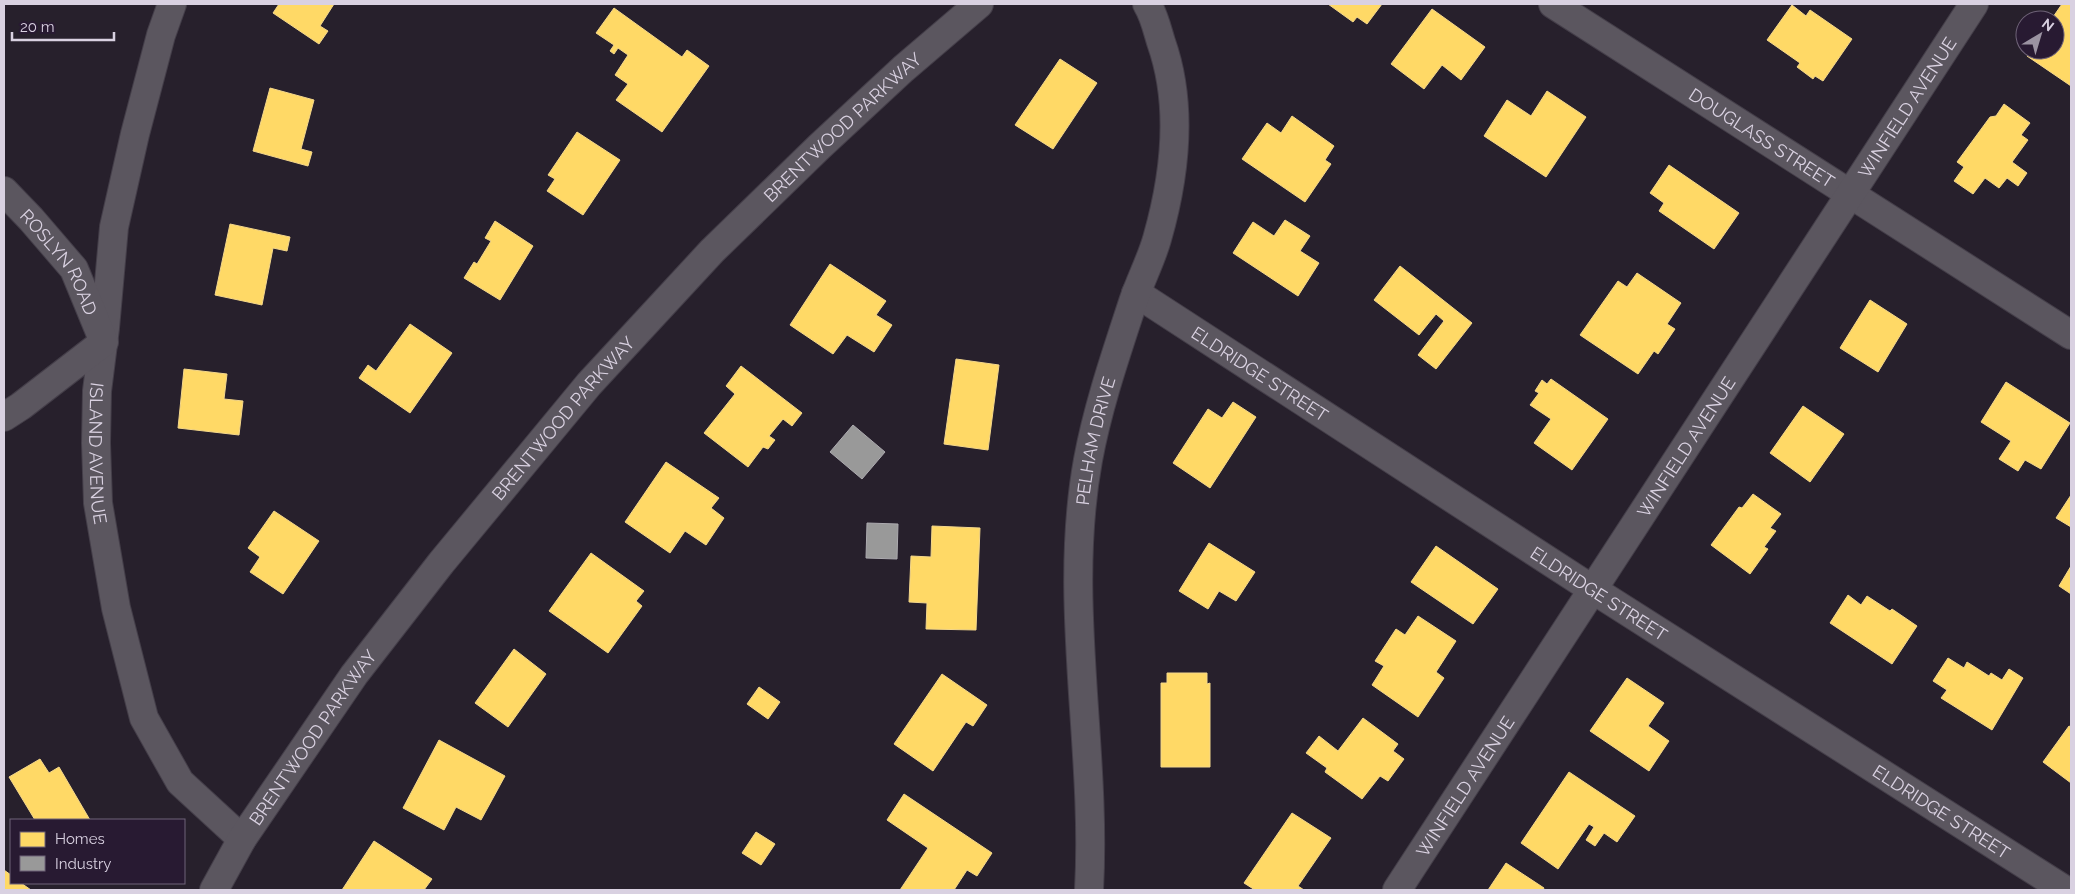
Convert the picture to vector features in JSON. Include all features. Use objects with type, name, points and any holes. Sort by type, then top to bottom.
[{"type":"street","name":"ISLAND AVENUE","points":[[172,4],[161,35],[134,134],[114,227],[104,342],[97,391],[98,503],[116,608],[144,718],[180,782],[242,839]]},
{"type":"street","name":"BRENTWOOD PARKWAY","points":[[214,890],[242,839],[354,675],[441,563],[589,384],[712,252],[819,147],[903,69],[979,4]]},
{"type":"street","name":"PELHAM DRIVE","points":[[1090,890],[1089,795],[1078,542],[1088,460],[1112,364],[1156,240],[1168,190],[1175,123],[1169,64],[1147,4]]},
{"type":"street","name":"DOUGLASS STREET","points":[[1553,4],[2071,335]]},
{"type":"street","name":"WINFIELD AVENUE","points":[[1397,890],[1974,4]]},
{"type":"street","name":"ROSLYN ROAD","points":[[4,191],[74,269],[104,342]]},
{"type":"street","name":"ELDRIDGE STREET","points":[[1136,293],[1592,589],[2065,890]]},
{"type":"street","points":[[4,416],[21,406],[104,342]]},
{"type":"building: Homes","points":[[279,4],[334,4],[320,26],[328,31],[319,44],[273,13]]},
{"type":"building: Homes","points":[[1328,4],[1382,4],[1367,24],[1357,17],[1353,22]]},
{"type":"building: Homes","points":[[2062,4],[2071,4],[2071,86],[2033,60],[2065,60],[2065,10],[2058,10]]},
{"type":"building: Homes","points":[[1792,5],[1806,16],[1810,10],[1852,39],[1823,81],[1815,76],[1813,79],[1797,67],[1800,63],[1767,40]]},
{"type":"building: Homes","points":[[614,8],[682,57],[687,50],[709,66],[662,132],[616,100],[628,84],[615,75],[628,55],[618,48],[614,54],[610,51],[614,45],[596,33]]},
{"type":"building: Homes","points":[[1432,9],[1485,47],[1461,80],[1442,65],[1424,89],[1391,64]]},
{"type":"building: Homes","points":[[1060,59],[1097,83],[1053,149],[1015,125]]},
{"type":"building: Homes","points":[[270,88],[314,100],[301,149],[312,152],[308,166],[253,151]]},
{"type":"building: Homes","points":[[1547,91],[1586,117],[1546,177],[1484,136],[1507,100],[1531,116]]},
{"type":"building: Homes","points":[[2004,104],[2030,123],[2021,135],[2028,140],[2012,162],[2027,173],[2018,186],[2007,178],[1999,188],[1985,178],[1973,194],[1954,181],[1964,167],[1957,162],[1990,117],[1996,116]]},
{"type":"building: Homes","points":[[1292,116],[1334,146],[1325,160],[1331,164],[1305,202],[1242,159],[1267,123],[1281,133]]},
{"type":"building: Homes","points":[[577,132],[620,160],[583,215],[547,191],[555,179],[548,175]]},
{"type":"building: Homes","points":[[1669,165],[1739,213],[1714,249],[1659,211],[1664,203],[1650,193]]},
{"type":"building: Homes","points":[[1285,220],[1310,236],[1300,251],[1319,263],[1298,296],[1233,253],[1253,222],[1274,236]]},
{"type":"building: Homes","points":[[495,221],[533,246],[500,300],[464,278],[474,262],[477,264],[491,241],[485,238]]},
{"type":"building: Homes","points":[[230,224],[290,237],[287,251],[273,248],[262,305],[215,295]]},
{"type":"building: Homes","points":[[830,264],[886,301],[876,315],[892,325],[874,352],[847,335],[833,354],[790,325]]},
{"type":"building: Homes","points":[[1400,266],[1472,323],[1436,369],[1418,355],[1444,321],[1436,314],[1419,335],[1374,300]]},
{"type":"building: Homes","points":[[1637,273],[1681,303],[1667,324],[1675,329],[1658,354],[1654,351],[1638,374],[1580,335],[1618,281],[1627,287]]},
{"type":"building: Homes","points":[[1870,300],[1907,324],[1878,372],[1840,348]]},
{"type":"building: Homes","points":[[410,324],[452,353],[410,413],[359,378],[368,365],[376,371]]},
{"type":"building: Homes","points":[[956,359],[999,365],[988,450],[944,444]]},
{"type":"building: Homes","points":[[741,366],[802,413],[792,426],[783,419],[769,436],[775,440],[768,449],[763,447],[748,467],[704,433],[735,394],[726,386]]},
{"type":"building: Homes","points":[[184,369],[227,374],[224,399],[243,401],[239,435],[178,428]]},
{"type":"building: Homes","points":[[1551,379],[1608,419],[1572,470],[1534,443],[1551,419],[1530,405],[1539,393],[1535,391],[1542,380],[1547,384]]},
{"type":"building: Homes","points":[[2006,382],[2070,423],[2041,469],[2025,460],[2018,471],[1999,459],[2011,441],[1981,422]]},
{"type":"building: Homes","points":[[1233,402],[1256,417],[1210,488],[1173,463],[1208,409],[1222,418]]},
{"type":"building: Homes","points":[[1803,406],[1844,434],[1810,482],[1770,453]]},
{"type":"building: Homes","points":[[666,462],[719,498],[711,508],[724,518],[706,545],[685,531],[670,553],[625,522]]},
{"type":"building: Homes","points":[[1753,494],[1781,514],[1770,528],[1776,531],[1764,547],[1768,549],[1750,574],[1711,545],[1739,507],[1742,508]]},
{"type":"building: Homes","points":[[2071,495],[2071,527],[2056,518]]},
{"type":"building: Homes","points":[[274,511],[319,541],[283,594],[250,572],[260,557],[248,548]]},
{"type":"building: Homes","points":[[932,526],[980,528],[976,630],[926,629],[927,603],[909,602],[911,556],[931,557]]},
{"type":"building: Homes","points":[[1209,543],[1255,572],[1236,601],[1219,591],[1208,609],[1179,591]]},
{"type":"building: Homes","points":[[1436,546],[1498,589],[1473,624],[1411,582]]},
{"type":"building: Homes","points":[[591,553],[644,591],[636,601],[642,606],[608,653],[549,611]]},
{"type":"building: Homes","points":[[2071,566],[2071,594],[2059,586]]},
{"type":"building: Homes","points":[[1848,595],[1861,605],[1867,596],[1890,611],[1892,609],[1917,626],[1892,664],[1830,623]]},
{"type":"building: Homes","points":[[1418,616],[1456,641],[1436,672],[1444,678],[1418,717],[1372,685],[1384,666],[1375,661],[1396,629],[1405,635]]},
{"type":"building: Homes","points":[[514,649],[546,674],[508,727],[475,703]]},
{"type":"building: Homes","points":[[1948,658],[1964,668],[1967,662],[1989,676],[1991,673],[2002,680],[2009,669],[2023,678],[1992,730],[1941,698],[1947,690],[1933,681]]},
{"type":"building: Homes","points":[[1167,673],[1207,673],[1207,684],[1210,683],[1210,767],[1161,767],[1161,683],[1167,683]]},
{"type":"building: Homes","points":[[942,674],[987,705],[973,726],[966,722],[933,771],[894,744]]},
{"type":"building: Homes","points":[[1627,678],[1664,703],[1648,726],[1669,741],[1649,771],[1590,731]]},
{"type":"building: Homes","points":[[759,687],[780,702],[768,719],[747,704]]},
{"type":"building: Homes","points":[[1363,718],[1398,744],[1393,751],[1404,759],[1388,781],[1380,776],[1362,799],[1325,772],[1327,768],[1306,753],[1319,736],[1338,751]]},
{"type":"building: Homes","points":[[2069,726],[2071,727],[2071,783],[2043,762]]},
{"type":"building: Homes","points":[[439,740],[505,776],[481,820],[456,807],[444,830],[403,808]]},
{"type":"building: Homes","points":[[40,759],[49,773],[59,767],[89,819],[34,819],[9,777]]},
{"type":"building: Homes","points":[[1569,772],[1635,816],[1617,842],[1604,833],[1595,846],[1586,840],[1594,827],[1589,824],[1558,869],[1521,843]]},
{"type":"building: Homes","points":[[904,794],[992,853],[977,876],[967,870],[954,890],[900,890],[928,848],[887,820]]},
{"type":"building: Homes","points":[[1292,813],[1331,838],[1298,886],[1304,890],[1255,890],[1244,883]]},
{"type":"building: Homes","points":[[756,832],[775,844],[761,865],[742,853]]},
{"type":"building: Homes","points":[[374,841],[432,879],[424,890],[342,890]]},
{"type":"building: Homes","points":[[1506,863],[1544,888],[1543,890],[1488,890]]},
{"type":"building: Homes","points":[[4,870],[10,874],[10,884],[22,884],[31,890],[4,890]]},
{"type":"building: Industry","points":[[853,425],[885,452],[862,479],[830,452]]},
{"type":"building: Industry","points":[[867,523],[898,524],[897,559],[866,558]]}]
